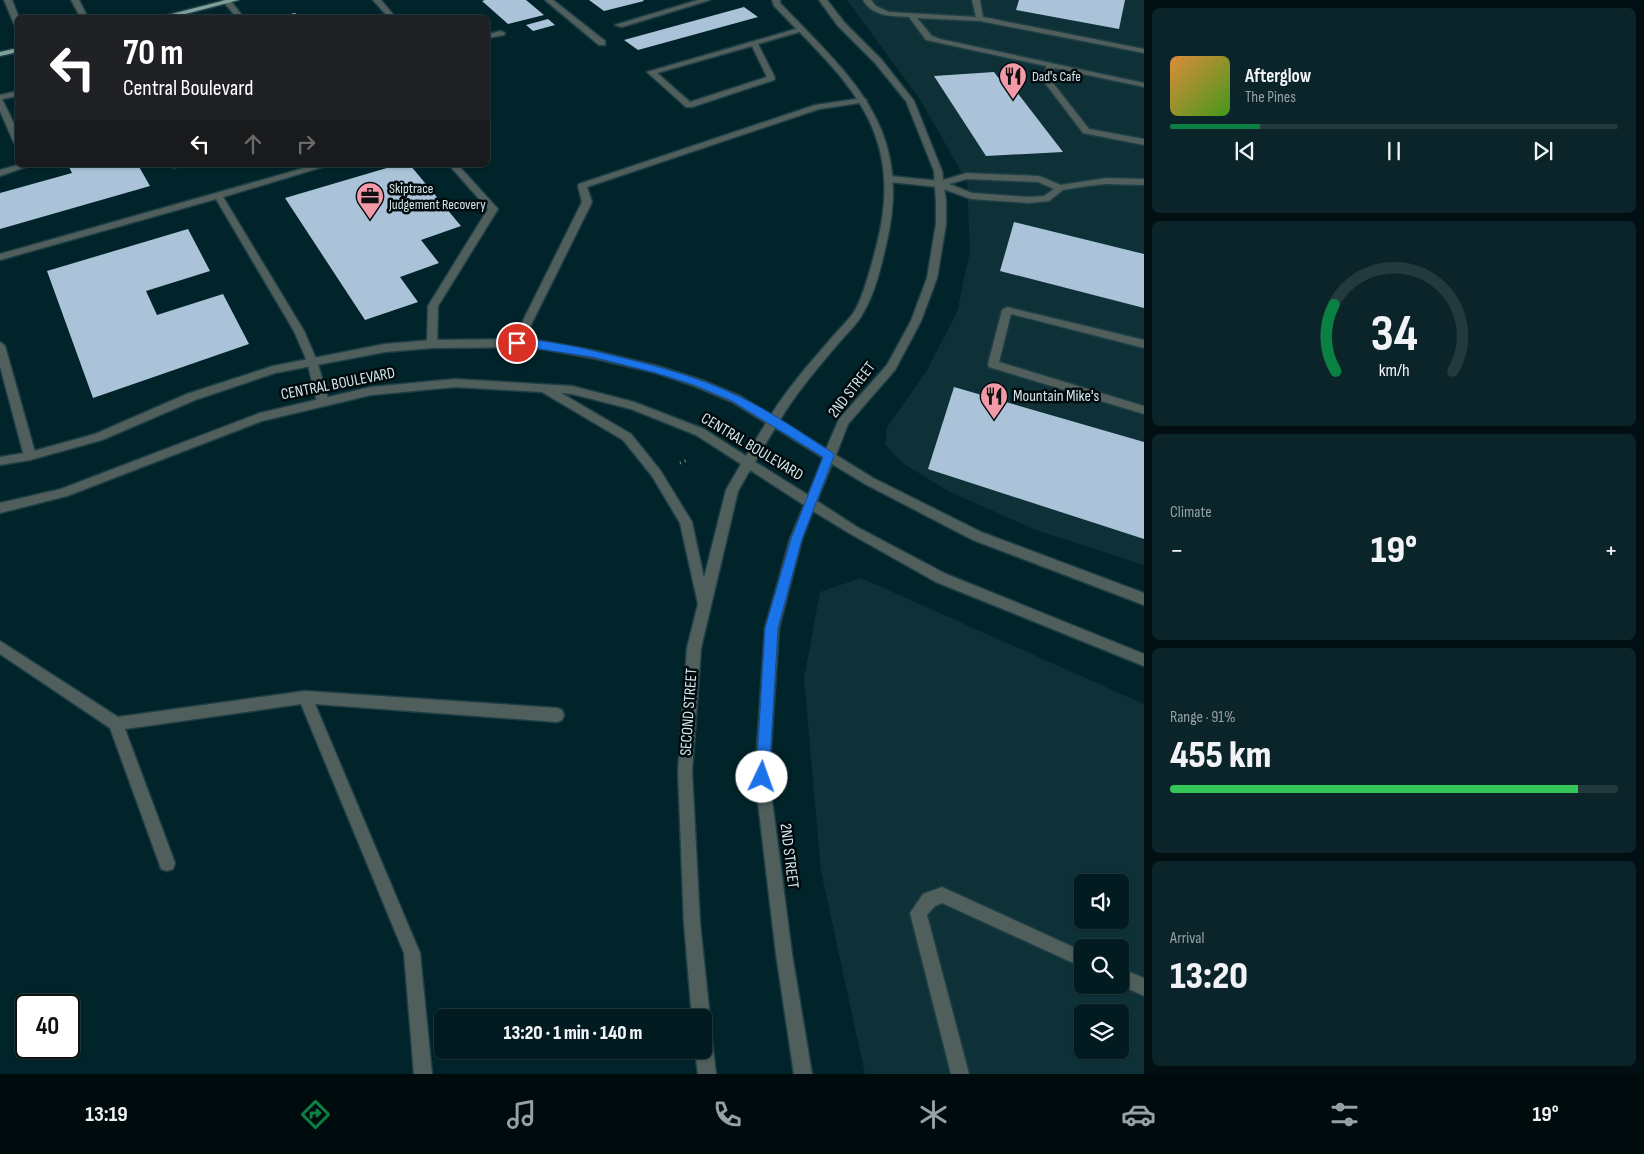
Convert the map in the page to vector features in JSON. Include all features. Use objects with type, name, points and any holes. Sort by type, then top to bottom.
[{"type":"main road","points":[[172,15],[230,1]]},
{"type":"main road","points":[[0,54],[15,51]]},
{"type":"street","points":[[8,0],[15,17]]},
{"type":"street","points":[[377,0],[390,15]]},
{"type":"street","points":[[549,0],[602,43]]},
{"type":"street","points":[[620,25],[706,0]]},
{"type":"street","points":[[772,421],[791,392],[859,312],[876,268],[887,223],[890,178],[880,134],[863,100],[776,0]]},
{"type":"street","name":"2ND STREET","points":[[803,1074],[784,954],[762,777],[772,628],[796,539],[843,422],[891,367],[916,321],[932,278],[941,224],[940,184],[934,159],[910,101],[878,61],[841,24],[822,0]]},
{"type":"street","points":[[867,0],[870,6],[878,12],[912,16],[980,19],[1144,51]]},
{"type":"street","points":[[976,0],[980,19]]},
{"type":"street","points":[[78,1],[84,15]]},
{"type":"street","points":[[230,1],[239,15]]},
{"type":"street","points":[[912,16],[929,38],[938,41],[1144,85]]},
{"type":"street","points":[[754,43],[771,78],[689,105],[651,72],[754,43],[802,30]]},
{"type":"street","points":[[490,35],[501,32]]},
{"type":"street","points":[[1050,66],[1049,83],[1086,131],[1144,142]]},
{"type":"street","points":[[15,94],[0,99],[15,136]]},
{"type":"street","points":[[517,343],[587,202],[582,186],[818,106],[863,100]]},
{"type":"street","points":[[0,173],[20,167]]},
{"type":"street","points":[[0,257],[318,167]]},
{"type":"street","points":[[432,344],[433,306],[494,209],[455,167]]},
{"type":"street","points":[[940,184],[967,176],[1039,179],[1060,188]]},
{"type":"street","points":[[890,178],[940,184],[971,196],[1029,200],[1046,199],[1060,188],[1106,181],[1144,182]]},
{"type":"street","points":[[218,195],[299,331],[312,361],[323,402]]},
{"type":"street","points":[[1144,344],[1007,310],[993,364],[1144,410]]},
{"type":"street","name":"CENTRAL BOULEVARD","points":[[0,461],[30,456],[98,437],[191,397],[273,370],[312,361],[385,348],[432,344],[530,343],[592,354],[658,370],[698,383],[736,399],[869,481],[977,536],[1144,599]]},
{"type":"street","points":[[0,346],[30,456]]},
{"type":"street","name":"CENTRAL BOULEVARD","points":[[0,508],[63,493],[260,417],[372,391],[455,383],[540,386],[572,390],[634,406],[700,432],[852,530],[941,578],[1144,660]]},
{"type":"street","points":[[540,386],[627,437],[656,473],[686,522],[704,605]]},
{"type":"street","name":"SECOND STREET","points":[[700,1009],[692,923],[685,771],[694,648],[732,490],[772,421]]},
{"type":"street","points":[[0,647],[116,724],[167,863]]},
{"type":"street","points":[[116,724],[305,697],[557,715]]},
{"type":"street","points":[[305,697],[412,953],[423,1074]]},
{"type":"street","points":[[960,1074],[918,913],[929,900],[942,896],[1074,955]]},
{"type":"street","points":[[1129,980],[1144,987]]},
{"type":"street","points":[[705,1059],[707,1074]]},
{"type":"shaded area","points":[[847,0],[1144,0],[1144,565],[1036,530],[948,491],[901,462],[885,444],[887,427],[926,372],[957,312],[970,251],[967,182],[921,101]]},
{"type":"shaded area","points":[[861,578],[1144,704],[1144,1074],[865,1074],[821,871],[804,678],[820,592]]},
{"type":"building","points":[[526,0],[544,15],[508,24],[482,1]]},
{"type":"building","points":[[589,0],[643,0],[644,1],[604,11]]},
{"type":"building","points":[[1019,0],[1125,0],[1119,29],[1016,10]]},
{"type":"building","points":[[744,7],[758,17],[638,50],[624,40]]},
{"type":"building","points":[[548,19],[555,25],[533,31],[526,25]]},
{"type":"building","points":[[994,72],[1009,92],[1016,91],[1063,152],[986,156],[934,76]]},
{"type":"building","points":[[69,167],[139,167],[150,186],[0,229],[0,193],[72,173]]},
{"type":"building","points":[[390,167],[412,167],[461,226],[421,240],[439,263],[400,277],[418,302],[365,320],[285,198]]},
{"type":"building","points":[[1014,222],[1144,254],[1144,308],[1000,271]]},
{"type":"building","points":[[188,229],[210,271],[146,291],[157,315],[223,294],[249,344],[93,398],[47,271]]},
{"type":"building","points":[[954,387],[1144,442],[1144,539],[928,469]]},
{"type":"place","name":"Dad's Cafe","points":[[1013,100]]},
{"type":"place","name":"Skiptrace Judgement Recovery","points":[[370,220]]},
{"type":"place","name":"Mountain Mike's","points":[[994,420]]},
{"type":"route","points":[[517,343],[530,343],[592,354],[658,370],[698,383],[736,399],[829,456],[796,539],[772,628],[762,777]]}]
